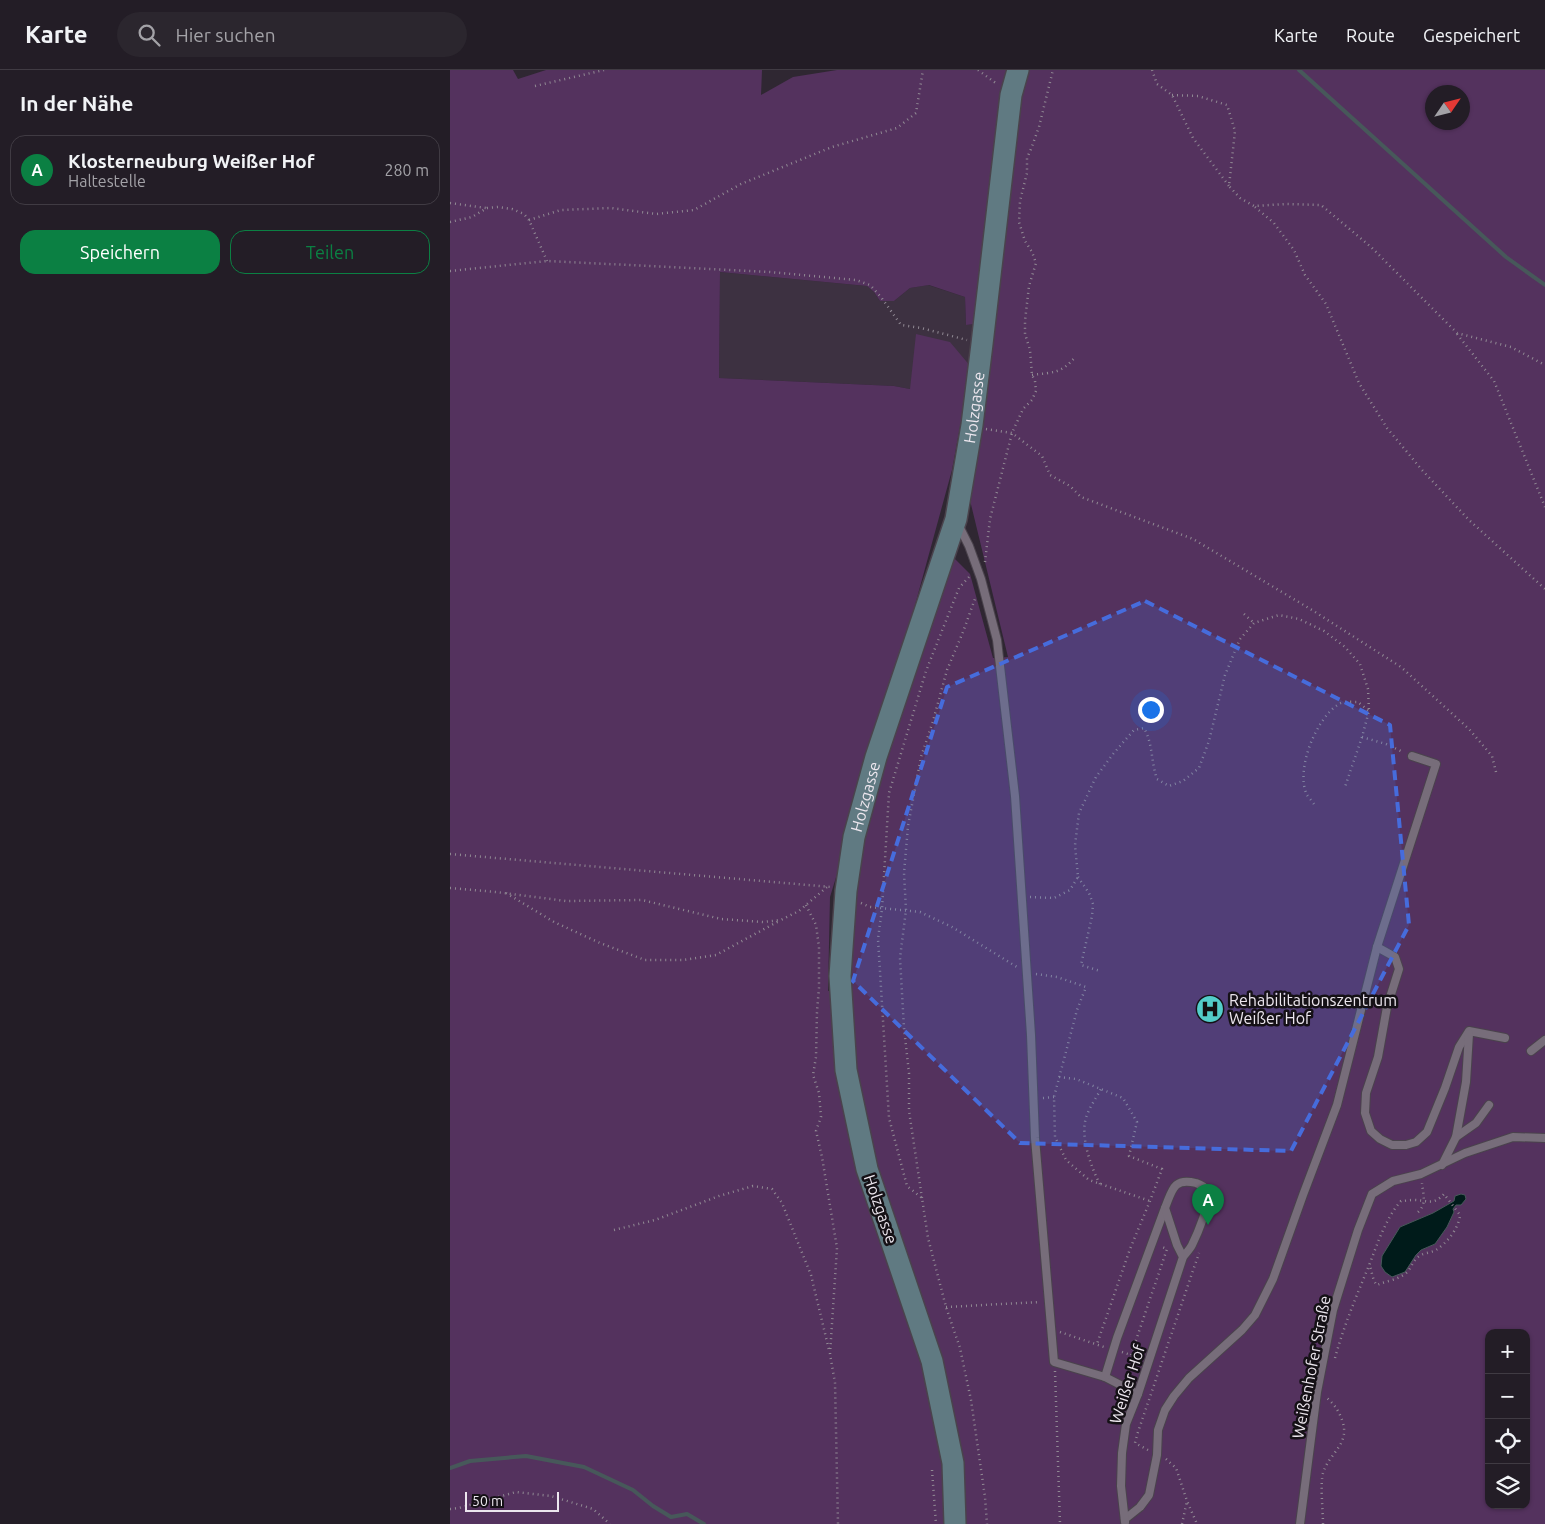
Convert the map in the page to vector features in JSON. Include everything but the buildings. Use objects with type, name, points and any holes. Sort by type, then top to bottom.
[{"type":"street","name":"Holzgasse","points":[[956,1524],[952,1463],[932,1361],[867,1169],[846,1070],[840,976],[846,891],[854,837],[874,766],[956,519],[972,425],[1011,95],[1018,70]]},
{"type":"lane","points":[[956,519],[969,546],[981,579],[997,640],[1015,796],[1031,1036],[1035,1138],[1054,1362],[1105,1377],[1138,1394]]},
{"type":"lane","points":[[1125,1522],[1150,1495],[1157,1455],[1158,1430],[1165,1410],[1189,1378],[1256,1315],[1273,1279],[1302,1195],[1337,1105],[1377,947],[1436,764],[1412,756]]},
{"type":"lane","points":[[1377,947],[1395,957],[1399,969],[1387,1007],[1378,1057],[1366,1093],[1365,1113],[1372,1131],[1380,1139],[1392,1146],[1406,1145],[1416,1142],[1427,1132],[1459,1047],[1469,1031]]},
{"type":"lane","points":[[1469,1031],[1505,1038]]},
{"type":"lane","points":[[1442,1164],[1456,1137],[1466,1082],[1469,1031]]},
{"type":"lane","points":[[1531,1051],[1545,1040]]},
{"type":"lane","points":[[1456,1137],[1476,1123],[1489,1105]]},
{"type":"lane","name":"Weißenhofer Straße","points":[[1300,1524],[1317,1392],[1333,1310],[1358,1230],[1372,1194],[1393,1182],[1422,1174],[1465,1154],[1513,1137],[1545,1138]]},
{"type":"lane","name":"Weißer Hof","points":[[1125,1522],[1121,1486],[1122,1453],[1126,1424],[1138,1394],[1183,1257],[1192,1246],[1208,1203],[1208,1193],[1203,1186],[1187,1181],[1180,1182],[1174,1187],[1165,1208]]},
{"type":"lane","points":[[1105,1377],[1117,1338],[1165,1208]]},
{"type":"lane","points":[[1165,1208],[1183,1257]]},
{"type":"path","points":[[534,86],[604,70]]},
{"type":"path","points":[[529,220],[561,210],[611,208],[656,214],[694,210],[741,184],[832,148],[897,128],[916,113],[923,70]]},
{"type":"path","points":[[978,70],[1011,95]]},
{"type":"path","points":[[987,1524],[971,1400],[960,1348],[946,1307],[928,1238],[908,1111],[909,1073],[900,958],[906,910],[904,874],[908,826],[921,757],[947,670],[963,632],[981,579],[986,558],[990,519],[1012,433],[1023,409],[1032,400],[1036,391],[1032,375],[1030,350],[1025,334],[1025,321],[1030,286],[1036,263],[1025,241],[1019,222],[1020,201],[1027,158],[1039,128],[1053,70]]},
{"type":"path","points":[[1152,70],[1157,84],[1172,95],[1193,138],[1228,186],[1240,198],[1254,206],[1274,223],[1294,250],[1305,275],[1326,304],[1358,383],[1387,428],[1422,470],[1469,520],[1545,589]]},
{"type":"path","points":[[1172,95],[1198,96],[1227,105],[1235,131],[1228,186]]},
{"type":"path","points":[[450,203],[512,209],[524,214],[529,220],[547,261]]},
{"type":"path","points":[[1254,206],[1286,204],[1321,205],[1371,247],[1457,333],[1494,381],[1545,507]]},
{"type":"path","points":[[450,222],[472,217],[487,208]]},
{"type":"path","points":[[450,271],[547,261],[770,272],[856,280],[870,284],[901,325],[921,328],[982,344]]},
{"type":"path","points":[[1457,333],[1511,347],[1545,365]]},
{"type":"path","points":[[1032,375],[1066,368],[1076,356]]},
{"type":"path","points":[[972,425],[1012,433],[1042,456],[1050,475],[1070,486],[1081,497],[1194,540],[1312,610],[1401,667],[1469,728],[1492,756],[1496,772]]},
{"type":"path","points":[[922,1198],[907,1186],[889,1118],[878,939],[882,908],[889,793],[926,671],[959,588],[977,569]]},
{"type":"path","points":[[1244,614],[1254,623]]},
{"type":"path","points":[[1100,971],[1081,965],[1093,904],[1089,893],[1078,877],[1075,846],[1079,812],[1096,777],[1112,754],[1134,730],[1144,728],[1148,736],[1157,779],[1169,786],[1184,781],[1199,768],[1209,741],[1225,675],[1240,639],[1254,623],[1279,615],[1299,619],[1324,631],[1345,647],[1360,664],[1368,689],[1369,711],[1345,786]]},
{"type":"path","points":[[1314,804],[1307,796],[1304,784],[1305,760],[1314,732],[1324,716],[1340,703],[1358,702],[1369,711]]},
{"type":"path","points":[[1362,737],[1386,744],[1412,756]]},
{"type":"path","points":[[450,854],[827,886],[799,911],[716,955],[683,960],[645,960],[600,943],[554,922],[505,893]]},
{"type":"path","points":[[1021,896],[1054,898],[1070,890],[1078,877]]},
{"type":"path","points":[[450,888],[566,901],[642,900],[721,919],[763,922],[780,920]]},
{"type":"path","points":[[846,891],[858,902],[870,907],[920,912],[952,927],[1027,973],[1057,977],[1086,987],[1077,1010],[1054,1097],[1055,1137],[1066,1160],[1089,1180],[1150,1201]]},
{"type":"path","points":[[806,905],[816,924],[818,947],[819,988],[816,1057],[813,1075],[819,1093],[821,1117],[816,1131],[822,1157],[836,1248],[830,1354]]},
{"type":"path","points":[[1059,1077],[1076,1080],[1123,1098],[1137,1122],[1129,1156],[1162,1169],[1130,1249],[1097,1344]]},
{"type":"path","points":[[1101,1089],[1085,1119],[1086,1149],[1095,1175],[1101,1184]]},
{"type":"path","points":[[1418,1212],[1422,1209],[1424,1202],[1422,1174]]},
{"type":"path","points":[[614,1230],[655,1220],[719,1196],[753,1186],[772,1189],[782,1203],[811,1274],[830,1354],[835,1383],[838,1524]]},
{"type":"path","points":[[1334,1363],[1343,1330],[1369,1264],[1394,1209],[1401,1201],[1415,1200],[1428,1203],[1439,1199],[1444,1194],[1460,1215],[1454,1231],[1443,1244],[1436,1250],[1418,1257],[1405,1274],[1397,1279],[1377,1285],[1374,1282],[1372,1269],[1369,1264]]},
{"type":"path","points":[[1131,1355],[1167,1248],[1153,1242]]},
{"type":"path","points":[[1197,1524],[1176,1468],[1167,1460],[1135,1443],[1199,1253]]},
{"type":"path","points":[[946,1307],[1049,1302]]},
{"type":"path","points":[[1054,1362],[1060,1524]]},
{"type":"path","points":[[1317,1392],[1329,1400],[1339,1411],[1344,1425],[1344,1435],[1340,1446],[1323,1473],[1323,1524]]},
{"type":"path","points":[[932,1470],[936,1524]]},
{"type":"path","points":[[450,1509],[516,1492],[551,1496],[593,1508],[610,1524]]},
{"type":"path","points":[[1182,1524],[1187,1501]]},
{"type":"highlighted area","points":[[1145,601],[1390,725],[1409,925],[1291,1151],[1020,1143],[853,981],[947,687]]},
{"type":"shaded area","points":[[450,70],[513,70],[518,79],[546,70],[762,70],[761,95],[793,77],[837,70],[1545,70],[1545,1524],[450,1524]],"holes":[[[720,272],[867,286],[880,301],[894,301],[910,288],[929,285],[965,297],[966,325],[975,324],[968,492],[1008,657],[993,658],[970,574],[954,558],[889,740],[861,846],[847,988],[828,991],[830,897],[867,754],[909,627],[952,470],[971,367],[950,342],[916,334],[910,389],[894,386],[719,378]],[[1454,1201],[1456,1205],[1453,1209],[1454,1212],[1447,1227],[1435,1244],[1421,1250],[1416,1255],[1382,1256],[1400,1227],[1433,1213]]]},
{"type":"shaded area","points":[[720,272],[867,286],[880,301],[894,301],[910,288],[928,285],[965,297],[966,325],[975,324],[971,367],[910,389],[894,386],[719,378]]},
{"type":"shaded area","points":[[1465,1195],[1466,1199],[1461,1205],[1456,1205],[1453,1209],[1454,1212],[1447,1227],[1435,1244],[1421,1250],[1405,1272],[1392,1277],[1385,1272],[1381,1266],[1382,1256],[1400,1227],[1433,1213],[1454,1201],[1455,1196]]},
{"type":"waterway","points":[[1299,70],[1506,257],[1545,285]]},
{"type":"waterway","points":[[450,1468],[470,1461],[526,1456],[584,1467],[633,1490],[671,1517],[687,1514],[704,1524]]},
{"type":"place","name":"Rehabilitationszentrum Weißer Hof","points":[[1210,1009]]},
{"type":"place","name":"Klosterneuburg Weißer Hof","points":[[1208,1225]]}]
